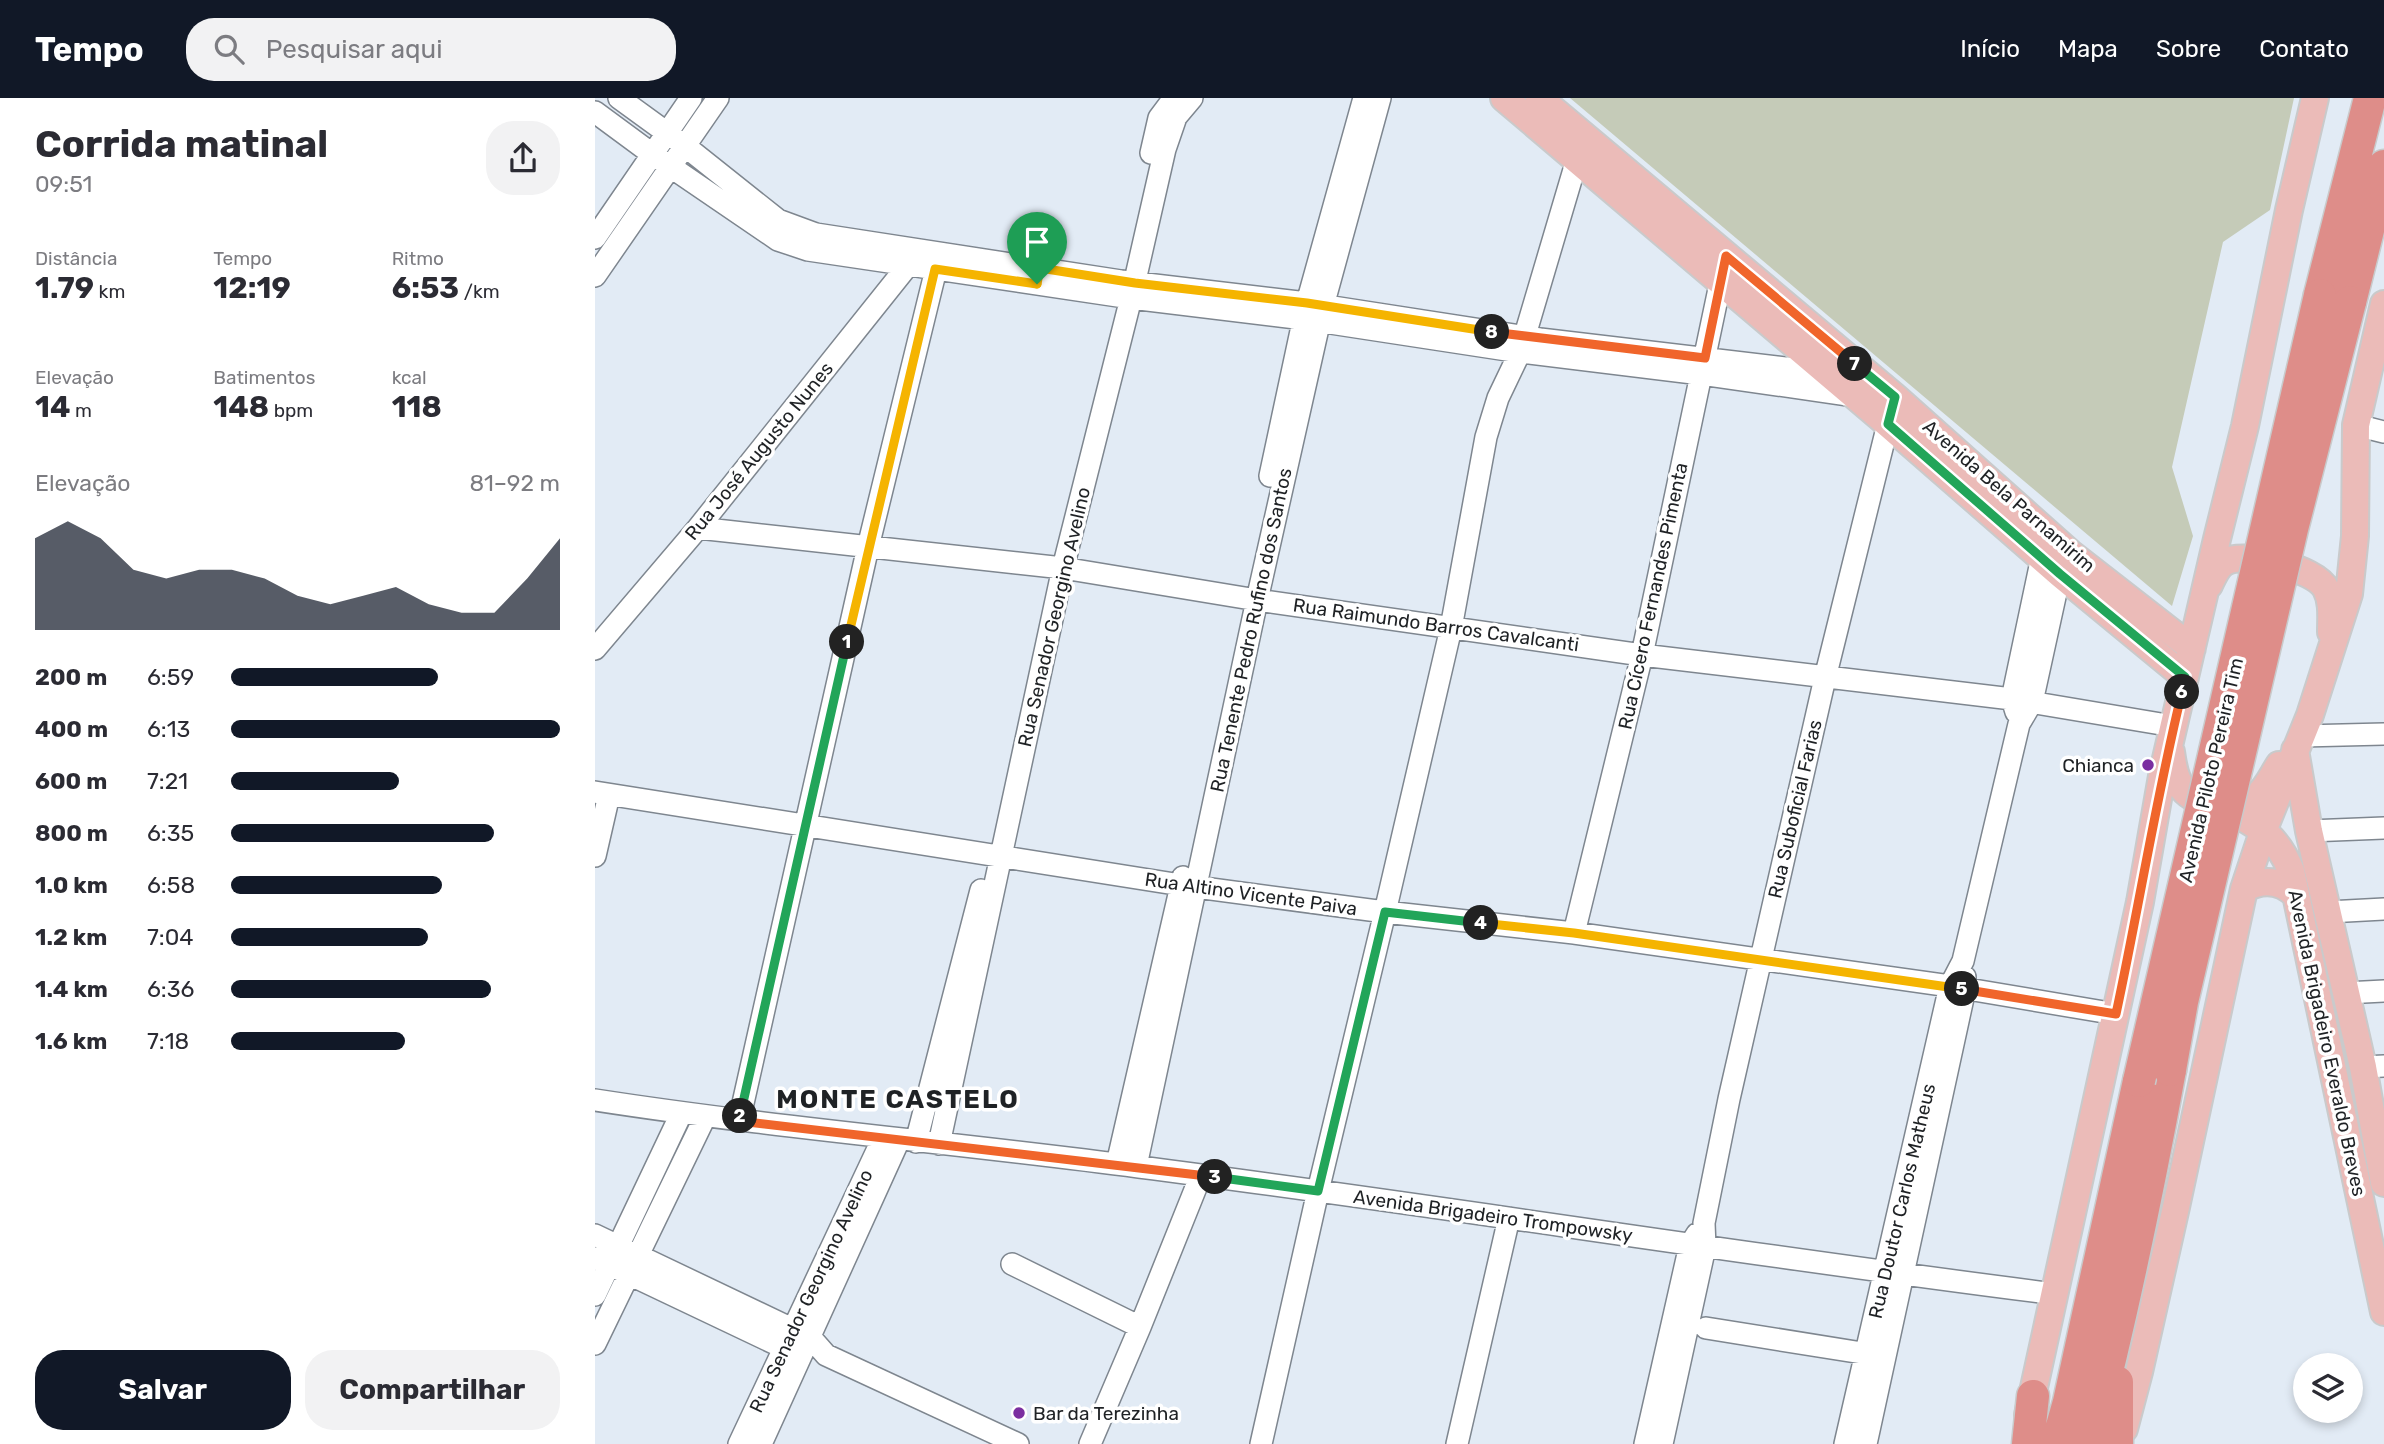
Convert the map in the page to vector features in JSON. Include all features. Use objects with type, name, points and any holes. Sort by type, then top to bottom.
[{"type":"highway","name":"Avenida Piloto Pereira Tim","points":[[2089,1444],[2141,1225],[2182,1002],[2292,529],[2370,98]]},
{"type":"highway","name":"Avenida Piloto Pereira Tim","points":[[2057,1444],[2069,1402],[2139,1081],[2335,299],[2384,166]]},
{"type":"highway","points":[[2117,1334],[2118,1444]]},
{"type":"highway","points":[[2028,1444],[2033,1396]]},
{"type":"main road","name":"Avenida Bela Parnamirim","points":[[1504,98],[1581,148],[1726,256],[1895,397],[2185,677]]},
{"type":"main road","name":"Avenida Bela Parnamirim","points":[[1539,98],[1581,148],[1720,283],[1888,424],[2056,555],[2192,648]]},
{"type":"main road","points":[[2021,1444],[2116,1014],[2172,735],[2245,426],[2315,98]]},
{"type":"main road","points":[[2118,1444],[2145,1347],[2244,889],[2263,829],[2330,655],[2349,594],[2355,536],[2356,425],[2384,304]]},
{"type":"main road","points":[[2205,592],[2220,566],[2233,559],[2279,565],[2311,574],[2323,584],[2330,600],[2330,655]]},
{"type":"main road","name":"Avenida Brigadeiro Everaldo Breves","points":[[2172,735],[2175,774],[2183,789],[2195,798],[2222,806],[2263,829],[2283,850],[2291,871],[2384,1312]]},
{"type":"main road","points":[[2222,806],[2255,797],[2264,789],[2279,764],[2298,742]]},
{"type":"main road","name":"Avenida Brigadeiro Everaldo Breves","points":[[2298,742],[2309,831],[2345,993],[2373,1067],[2384,1183]]},
{"type":"main road","points":[[2244,889],[2267,881],[2283,885],[2296,895]]},
{"type":"street","points":[[619,98],[685,146],[759,217],[778,240],[812,242],[1126,289],[1313,312],[1522,344],[1703,366],[1827,373]]},
{"type":"street","points":[[595,238],[691,98]]},
{"type":"street","points":[[595,276],[718,98]]},
{"type":"street","name":"Rua Senador Georgino Avelino","points":[[1126,289],[1159,118],[1174,98]]},
{"type":"street","name":"Rua Senador Georgino Avelino","points":[[939,1144],[996,855],[1058,568],[1126,289],[1170,133],[1176,117],[1192,98]]},
{"type":"street","name":"Rua Tenente Pedro Rufino dos Santos","points":[[1127,1165],[1313,312],[1364,98]]},
{"type":"street","name":"Rua Tenente Pedro Rufino dos Santos","points":[[1313,312],[1380,98]]},
{"type":"street","points":[[595,111],[671,167],[759,217]]},
{"type":"street","points":[[1261,1444],[1451,628],[1489,427],[1498,398],[1522,344],[1581,148]]},
{"type":"street","name":"Rua Cícero Fernandes Pimenta","points":[[1574,933],[1642,654],[1726,256]]},
{"type":"street","name":"Rua José Augusto Nunes","points":[[595,649],[698,528],[913,257]]},
{"type":"street","points":[[739,1121],[868,547],[938,261]]},
{"type":"street","points":[[1703,366],[1855,396]]},
{"type":"street","name":"Rua Suboficial Farias","points":[[1645,1444],[1705,1223],[1729,1098],[1825,678],[1895,397]]},
{"type":"street","points":[[2356,425],[2384,432]]},
{"type":"street","name":"Rua Raimundo Barros Cavalcanti","points":[[698,528],[1058,568],[1451,628],[1825,678],[2022,700],[2172,735]]},
{"type":"street","name":"Rua Doutor Carlos Matheus","points":[[1845,1444],[1876,1355],[2056,555]]},
{"type":"street","points":[[2298,742],[2384,734]]},
{"type":"street","points":[[595,856],[602,794]]},
{"type":"street","name":"Rua Altino Vicente Paiva","points":[[602,794],[1188,886],[1574,933],[1958,988],[2116,1014]]},
{"type":"street","points":[[2309,831],[2384,828]]},
{"type":"street","name":"Rua Senador Georgino Avelino","points":[[739,1444],[797,1343],[899,1140],[996,855]]},
{"type":"street","points":[[2328,912],[2384,909]]},
{"type":"street","points":[[2345,993],[2384,991]]},
{"type":"street","name":"Avenida Brigadeiro Trompowsky","points":[[595,1100],[705,1117],[1127,1165],[1895,1274],[2056,1294]]},
{"type":"street","points":[[595,1294],[681,1114]]},
{"type":"street","points":[[615,1256],[705,1117]]},
{"type":"street","points":[[1090,1444],[1201,1175]]},
{"type":"street","points":[[1457,1444],[1509,1218]]},
{"type":"street","points":[[595,1235],[628,1275],[826,1355],[1018,1444]]},
{"type":"street","name":"Rua Suboficial Farias","points":[[1662,1444],[1698,1246]]},
{"type":"street","points":[[615,1256],[797,1343]]},
{"type":"street","points":[[1012,1264],[1140,1328]]},
{"type":"street","points":[[595,1344],[628,1275]]},
{"type":"street","points":[[1706,1328],[1876,1355]]},
{"type":"street","name":"Rua Senador Georgino Avelino","points":[[761,1444],[797,1343]]},
{"type":"street","name":"Rua Doutor Carlos Matheus","points":[[1866,1444],[1876,1355]]},
{"type":"green space","points":[[1570,98],[2294,98],[2270,210],[2223,242],[2172,467],[2193,536],[2172,606]]},
{"type":"place","name":"Chianca","points":[[2148,765]]},
{"type":"place","name":"Bar da Terezinha","points":[[1019,1413]]},
{"type":"district","name":"MONTE CASTELO","points":[[898,1099]]},
{"type":"route","points":[[1726,256],[1895,397],[1888,424],[2060,574],[2185,677],[2162,776],[2140,902],[2116,1014],[1950,986],[1574,933],[1385,912],[1318,1191],[1136,1166],[739,1121],[868,547],[935,269],[1037,284],[1040,268],[1135,283],[1307,303],[1540,339],[1705,358],[1726,256]]}]
